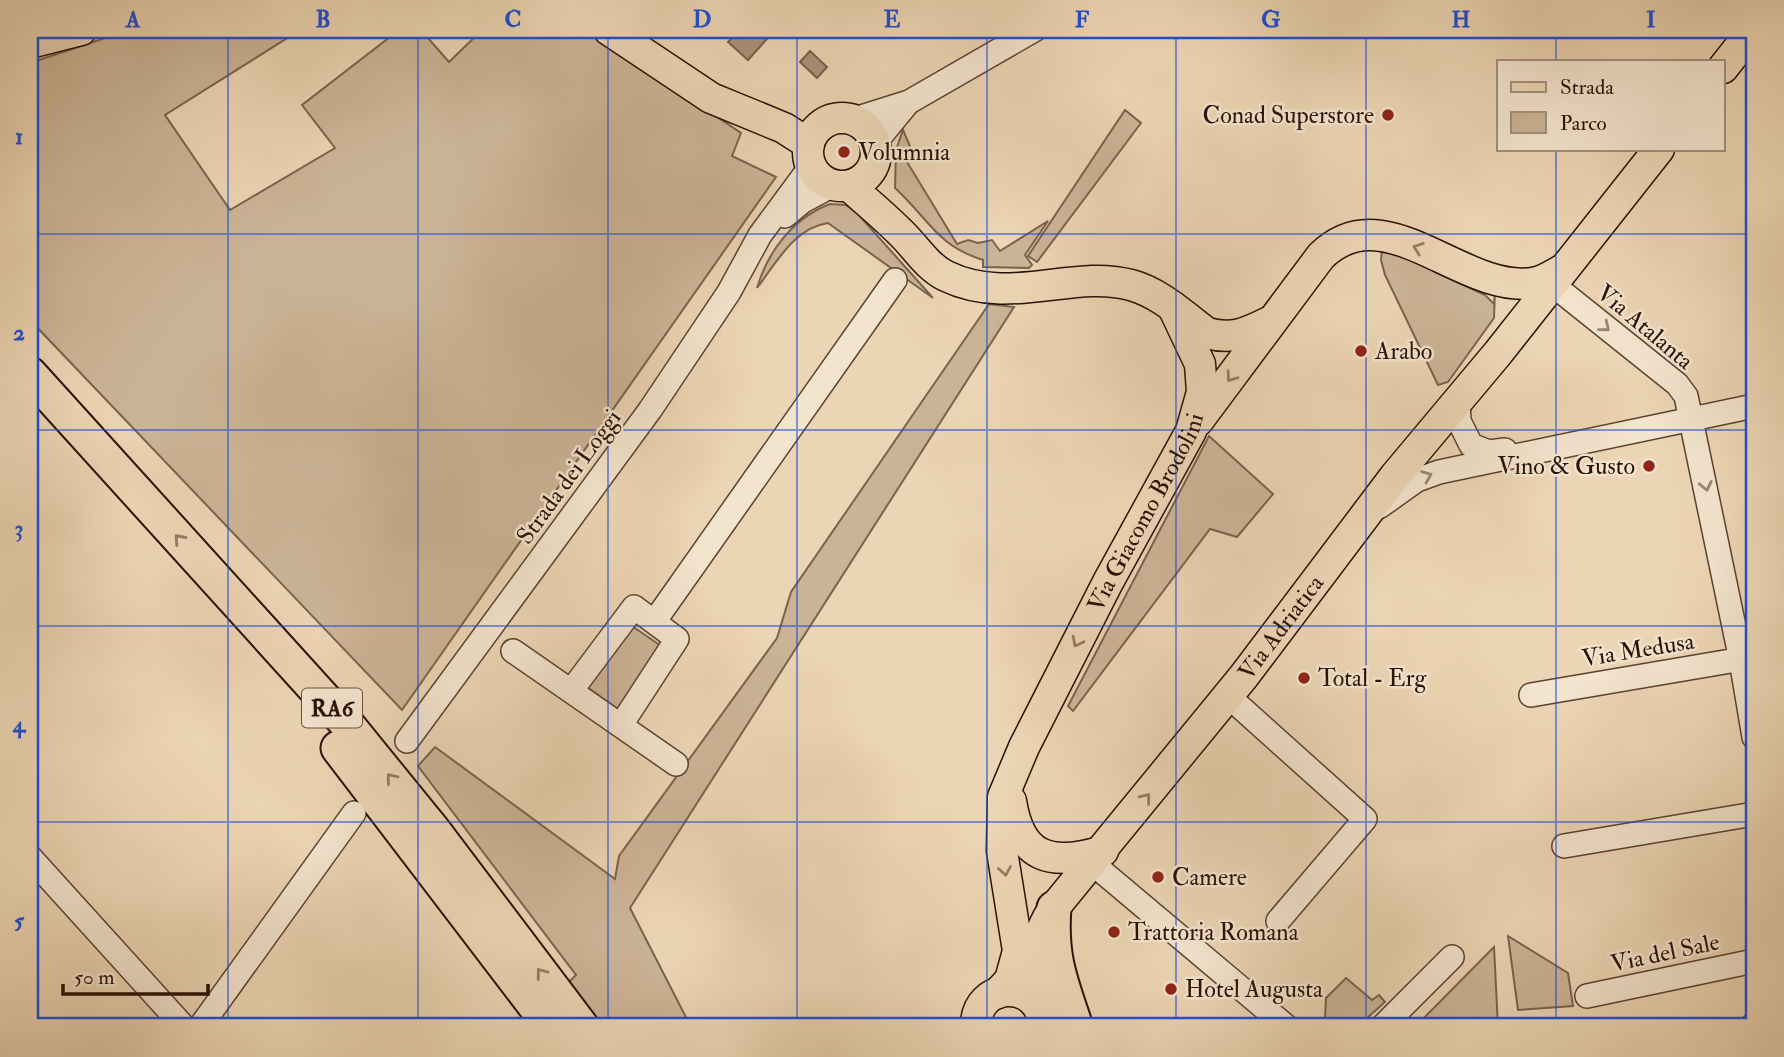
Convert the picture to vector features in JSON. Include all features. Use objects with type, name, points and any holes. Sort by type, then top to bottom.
[{"type":"highway","name":"RA6","points":[[30,373],[334,742],[395,823]]},
{"type":"highway","name":"RA6","points":[[30,407],[216,597],[347,724],[434,831],[582,1027]]},
{"type":"highway","points":[[395,823],[445,913],[529,1027]]},
{"type":"highway","points":[[395,823],[551,1027]]},
{"type":"highway","points":[[1054,908],[1051,942],[1076,1027]]},
{"type":"main road","points":[[30,43],[81,30]]},
{"type":"main road","points":[[609,30],[673,75],[737,110],[784,128],[825,170],[903,234]]},
{"type":"main road","points":[[1724,67],[1753,30]]},
{"type":"main road","points":[[737,110],[840,120],[866,128],[874,154],[875,178],[903,234],[923,260],[946,276],[978,287],[1027,289],[1112,282],[1152,293],[1172,307]]},
{"type":"main road","points":[[825,170],[813,134],[840,120]]},
{"type":"main road","name":"Via Adriatica","points":[[1039,1014],[1036,942],[1041,927],[1054,908],[1228,696],[1353,531],[1658,150]]},
{"type":"main road","points":[[825,170],[863,179],[874,154]]},
{"type":"main road","name":"Via Adriatica","points":[[1191,431],[1270,322],[1329,248],[1360,235],[1386,236],[1480,276],[1513,283],[1532,283],[1558,276]]},
{"type":"main road","points":[[1480,276],[1500,292],[1507,306],[1508,326],[1498,353]]},
{"type":"main road","name":"Via Adriatica","points":[[1172,307],[1207,333],[1224,337],[1241,335],[1270,322]]},
{"type":"main road","name":"Via Giacomo Brodolini","points":[[976,1027],[983,1005],[1010,979],[1018,951],[1002,851],[1001,812],[1011,780],[1024,747],[1102,594],[1191,431],[1202,392],[1200,364],[1172,307]]},
{"type":"main road","points":[[1011,780],[1015,824],[1020,837],[1034,852],[1074,860],[1098,857]]},
{"type":"main road","points":[[998,993],[1017,991],[1039,1014]]},
{"type":"street","points":[[840,120],[909,102],[1032,30]]},
{"type":"street","points":[[874,154],[909,102]]},
{"type":"street","name":"Strada dei Loggi","points":[[407,741],[650,410],[729,292],[761,235],[825,170]]},
{"type":"street","name":"Via Atalanta","points":[[1558,276],[1677,384],[1686,396],[1748,659],[1754,737]]},
{"type":"street","points":[[654,622],[895,280]]},
{"type":"street","points":[[1458,400],[1459,421],[1464,435],[1478,450],[1542,448],[1754,406]]},
{"type":"street","points":[[1353,531],[1381,505],[1417,480],[1438,472],[1527,455],[1542,448]]},
{"type":"street","points":[[571,691],[634,607],[677,639],[621,725]]},
{"type":"street","points":[[513,651],[676,764]]},
{"type":"street","name":"Via Medusa","points":[[1531,695],[1748,659]]},
{"type":"street","points":[[1228,696],[1365,818],[1278,921]]},
{"type":"street","points":[[200,1027],[354,813]]},
{"type":"street","points":[[1564,846],[1754,814]]},
{"type":"street","points":[[30,857],[184,1027]]},
{"type":"street","points":[[1098,857],[1287,1027]]},
{"type":"street","points":[[1382,1027],[1452,957]]},
{"type":"street","name":"Via del Sale","points":[[1587,996],[1754,961]]},
{"type":"green space","points":[[129,30],[300,30],[165,115],[230,210],[335,148],[302,105],[399,30],[421,30],[449,62],[482,30],[587,30],[741,133],[732,156],[776,177],[402,710],[30,320],[30,63]]},
{"type":"green space","points":[[1125,110],[1141,123],[1037,262],[1028,256]]},
{"type":"green space","points":[[903,130],[915,158],[907,162],[957,244],[968,240],[978,243],[992,240],[1000,251],[1048,221],[1025,255],[1032,265],[1029,268],[983,267],[983,260],[967,254],[943,239],[895,188],[896,150]]},
{"type":"green space","points":[[830,204],[846,205],[857,213],[933,298],[828,223],[816,226],[796,239],[757,288],[768,261],[784,237],[805,218]]},
{"type":"green space","points":[[1382,250],[1395,253],[1485,295],[1494,304],[1495,291],[1494,318],[1448,382],[1438,385],[1385,275],[1381,260]]},
{"type":"green space","points":[[989,304],[1014,307],[630,908],[691,1027],[524,1027],[576,975],[418,766],[435,747],[615,879],[619,856],[777,638],[791,592]]},
{"type":"green space","points":[[1209,436],[1273,494],[1237,537],[1210,529],[1073,711],[1068,706]]},
{"type":"green space","points":[[629,624],[664,648],[619,710],[584,685]]},
{"type":"green space","points":[[1508,936],[1568,973],[1573,1006],[1518,1010]]},
{"type":"green space","points":[[1494,947],[1498,1027],[1415,1027]]},
{"type":"green space","points":[[1346,978],[1372,1000],[1379,995],[1385,1002],[1357,1027],[1334,1027],[1325,1019],[1326,998]]},
{"type":"shaded area","points":[[739,30],[775,30],[748,60],[728,42]]},
{"type":"shaded area","points":[[810,51],[827,67],[817,78],[800,62]]},
{"type":"place","name":"Conad Superstore","points":[[1388,115]]},
{"type":"place","name":"Volumnia","points":[[844,152]]},
{"type":"place","name":"Arabo","points":[[1361,351]]},
{"type":"place","name":"Vino & Gusto","points":[[1649,466]]},
{"type":"place","name":"Total - Erg","points":[[1304,678]]},
{"type":"place","name":"Camere","points":[[1158,877]]},
{"type":"place","name":"Trattoria Romana","points":[[1114,932]]},
{"type":"place","name":"Hotel Augusta","points":[[1171,989]]}]
